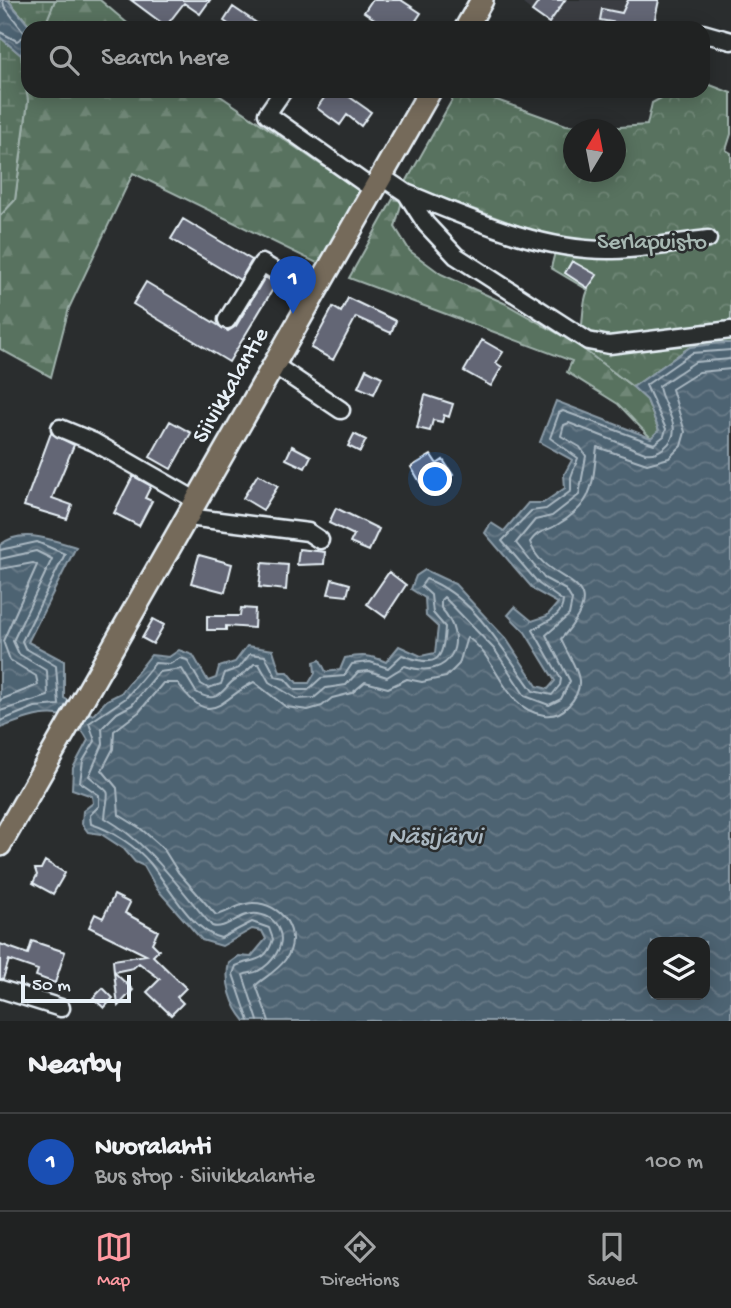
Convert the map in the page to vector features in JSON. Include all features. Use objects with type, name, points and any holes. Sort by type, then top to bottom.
[{"type":"main road","points":[[470,21],[482,0]]},
{"type":"main road","name":"Siivikkalantie","points":[[0,845],[426,98]]},
{"type":"street","points":[[710,35],[731,41]]},
{"type":"street","points":[[278,98],[267,114],[378,184],[514,234],[605,250],[708,239]]},
{"type":"street","points":[[406,193],[426,224],[456,256],[588,341],[610,345],[731,330]]},
{"type":"street","points":[[227,320],[262,263],[314,295]]},
{"type":"street","points":[[274,365],[341,410]]},
{"type":"street","points":[[60,428],[93,442],[192,509],[308,531],[320,540]]},
{"type":"street","points":[[0,989],[61,1007]]},
{"type":"shaded area","points":[[526,0],[659,0],[654,21],[545,21],[523,4]]},
{"type":"green space","points":[[8,0],[55,0],[47,20],[26,21]]},
{"type":"green space","points":[[55,0],[100,0],[125,21],[45,21]]},
{"type":"green space","points":[[0,37],[21,55],[21,98],[28,98],[28,101],[15,200],[0,216]]},
{"type":"green space","name":"Serlapuisto","points":[[710,85],[731,93],[731,134],[726,150],[731,153],[731,343],[690,347],[633,387],[578,345],[588,290],[551,268],[555,252],[532,245],[533,231],[405,184],[453,98],[491,98],[563,124],[563,182],[626,182],[626,127],[647,125],[652,103],[661,98],[710,98]]},
{"type":"green space","points":[[28,98],[223,98],[364,194],[321,265],[133,173],[69,308],[51,377],[0,349],[0,216],[15,200]]},
{"type":"green space","points":[[393,199],[402,201],[395,227],[410,251],[441,274],[504,303],[578,345],[647,400],[659,431],[651,438],[618,404],[567,372],[572,361],[349,278]]},
{"type":"water","points":[[0,0],[8,0],[25,21],[21,21],[21,55],[0,37]]},
{"type":"water","name":"Näsijärvi","points":[[731,343],[731,1021],[245,1021],[230,994],[229,963],[239,956],[251,957],[266,939],[262,931],[252,929],[222,946],[202,940],[157,889],[144,866],[135,862],[124,849],[101,834],[88,832],[82,824],[83,811],[93,803],[92,796],[72,789],[73,768],[88,740],[70,720],[60,715],[37,716],[0,728],[0,545],[8,540],[27,536],[76,547],[28,642],[64,661],[64,698],[93,715],[107,700],[121,693],[151,655],[169,657],[179,650],[193,655],[208,681],[216,678],[219,667],[235,662],[247,646],[273,650],[280,672],[288,672],[297,683],[309,683],[315,673],[314,662],[320,660],[326,672],[340,670],[345,658],[356,656],[386,662],[399,646],[421,656],[435,653],[438,627],[426,616],[425,598],[411,589],[416,576],[425,570],[455,584],[507,640],[537,686],[548,689],[555,681],[525,632],[508,615],[515,607],[532,621],[547,616],[558,603],[534,590],[485,533],[491,523],[504,531],[528,503],[543,503],[565,488],[564,475],[572,460],[540,442],[556,401],[651,438],[659,430],[647,400],[633,387],[690,347]]},
{"type":"building","points":[[131,0],[210,0],[200,14],[184,3],[170,21],[159,21]]},
{"type":"building","points":[[372,0],[401,0],[421,13],[416,21],[378,21],[364,12]]},
{"type":"building","points":[[540,0],[565,0],[550,21],[532,11]]},
{"type":"building","points":[[628,0],[659,0],[654,21],[600,20],[602,9],[622,13]]},
{"type":"building","points":[[233,7],[254,21],[224,21]]},
{"type":"building","points":[[324,98],[351,98],[371,112],[361,126],[347,115],[340,125],[317,108]]},
{"type":"building","points":[[183,219],[252,260],[240,280],[171,239]]},
{"type":"building","points":[[572,261],[597,275],[588,288],[565,273]]},
{"type":"building","points":[[265,277],[276,284],[229,362],[133,304],[146,282],[228,331],[236,326]]},
{"type":"building","points":[[348,298],[396,321],[391,333],[356,317],[333,360],[311,348],[333,307],[341,312]]},
{"type":"building","points":[[482,340],[503,352],[496,363],[502,367],[491,386],[464,371]]},
{"type":"building","points":[[366,369],[382,377],[374,394],[358,387]]},
{"type":"building","points":[[425,395],[453,404],[449,417],[444,415],[442,422],[433,420],[430,431],[417,428]]},
{"type":"building","points":[[170,421],[191,433],[171,469],[150,457]]},
{"type":"building","points":[[51,433],[74,445],[52,498],[72,505],[67,519],[24,506]]},
{"type":"building","points":[[354,434],[366,440],[360,452],[348,446]]},
{"type":"building","points":[[292,446],[311,456],[305,468],[286,459]]},
{"type":"building","points":[[431,455],[437,464],[443,460],[453,475],[426,492],[411,467]]},
{"type":"building","points":[[258,474],[278,486],[263,510],[243,498]]},
{"type":"building","points":[[133,476],[151,486],[145,498],[152,501],[139,526],[114,513]]},
{"type":"building","points":[[336,508],[379,529],[369,551],[350,543],[354,535],[329,523]]},
{"type":"building","points":[[299,549],[325,552],[324,564],[297,565]]},
{"type":"building","points":[[199,555],[232,564],[225,592],[191,583]]},
{"type":"building","points":[[262,563],[288,565],[286,590],[259,587]]},
{"type":"building","points":[[389,572],[406,585],[385,617],[367,604]]},
{"type":"building","points":[[332,579],[350,584],[347,596],[328,594]]},
{"type":"building","points":[[241,608],[255,609],[254,628],[226,626],[226,630],[207,630],[207,616],[240,616]]},
{"type":"building","points":[[153,619],[164,625],[153,644],[142,638]]},
{"type":"building","points":[[45,861],[65,873],[53,894],[33,883],[37,875],[35,869],[41,869]]},
{"type":"building","points":[[114,895],[130,903],[125,913],[158,931],[152,943],[159,950],[153,956],[186,988],[177,997],[183,1003],[171,1015],[147,992],[160,979],[139,963],[133,968],[114,972],[113,960],[146,955],[89,927],[95,914],[103,918]]},
{"type":"building","points":[[32,941],[65,952],[55,983],[36,976],[38,970],[9,960],[3,979],[0,979],[0,944],[28,954]]},
{"type":"building","points":[[114,972],[133,990],[118,1006]]},
{"type":"building","points":[[103,988],[113,998],[104,1008],[93,998]]},
{"type":"place","name":"Nuoralahti","points":[[293,314]]}]
